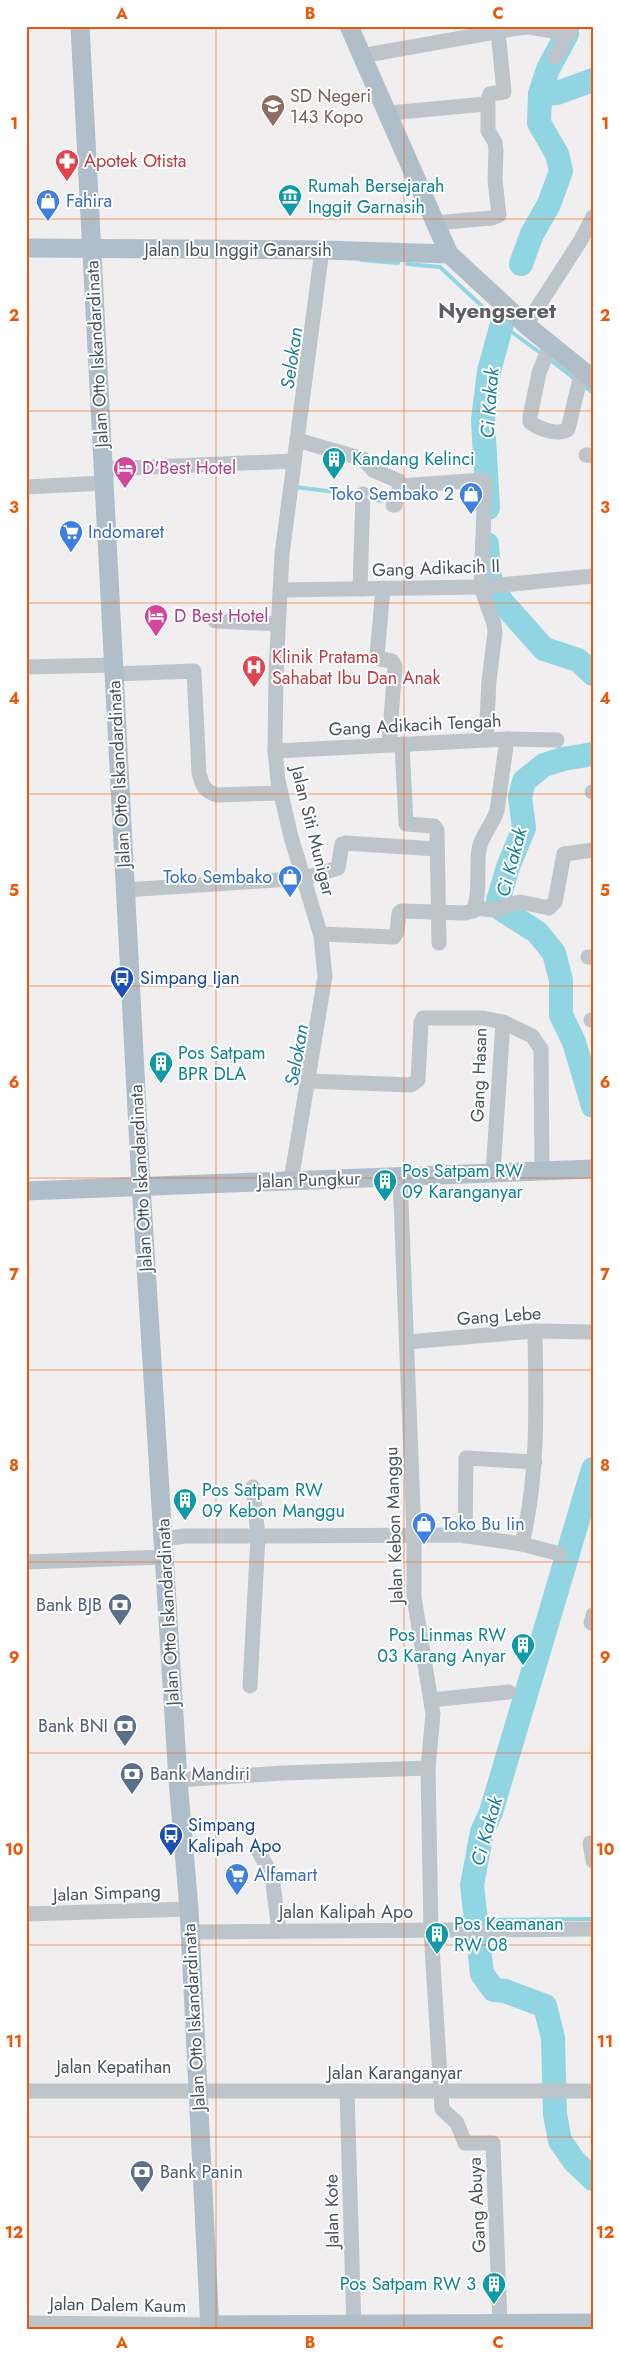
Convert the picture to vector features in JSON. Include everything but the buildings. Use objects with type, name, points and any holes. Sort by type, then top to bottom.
[{"type":"main road","name":"Jalan Otto Iskandardinata","points":[[80,26],[141,1186],[178,1780],[190,1909],[210,2327]]},
{"type":"main road","points":[[349,26],[361,56],[389,113],[434,223],[450,254],[526,325],[590,376]]},
{"type":"main road","name":"Jalan Ibu Inggit Ganarsih","points":[[26,248],[322,250],[450,254]]},
{"type":"main road","name":"Jalan Pungkur","points":[[26,1191],[493,1173],[542,1168],[593,1169]]},
{"type":"main road","points":[[210,2327],[593,2323]]},
{"type":"street","points":[[361,56],[498,30],[530,28],[569,31],[555,57]]},
{"type":"street","points":[[434,223],[492,218],[499,215],[495,180],[496,151],[488,131],[488,103],[490,94],[505,92],[498,30]]},
{"type":"street","points":[[389,113],[488,103]]},
{"type":"street","points":[[526,325],[581,240],[593,217]]},
{"type":"street","name":"Jalan Siti Munigar","points":[[291,1181],[325,976],[321,937],[280,793],[275,751],[278,624],[282,554],[292,461],[297,440],[322,250]]},
{"type":"street","points":[[550,345],[537,382],[530,422],[561,433],[568,429],[590,376]]},
{"type":"street","points":[[297,440],[363,459],[373,470],[399,481],[400,486],[395,505],[393,505]]},
{"type":"street","points":[[26,487],[103,476],[292,461]]},
{"type":"street","points":[[400,486],[482,480],[486,487],[487,587],[495,633],[489,681],[486,740]]},
{"type":"street","points":[[360,588],[363,494]]},
{"type":"street","name":"Gang Adikacih II","points":[[280,590],[487,587],[593,576]]},
{"type":"street","points":[[382,588],[377,656],[380,660],[392,661],[396,666],[398,746],[406,824],[436,827],[439,943]]},
{"type":"street","points":[[215,621],[278,624]]},
{"type":"street","points":[[26,667],[194,671],[199,773],[202,785],[207,792],[217,795],[280,793]]},
{"type":"street","points":[[472,910],[479,849],[484,834],[495,820],[498,810],[507,739]]},
{"type":"street","name":"Gang Adikacih Tengah","points":[[275,751],[507,739],[557,740]]},
{"type":"street","points":[[125,890],[305,878],[338,868],[342,844],[345,843],[437,849]]},
{"type":"street","points":[[321,937],[394,937],[397,932],[399,912],[401,911],[438,912],[500,908],[520,902],[549,908],[555,902],[564,854],[593,850]]},
{"type":"street","name":"Gang Hasan","points":[[308,1083],[411,1086],[418,1080],[421,1023],[423,1018],[483,1018],[503,1026],[493,1173]]},
{"type":"street","points":[[503,1026],[532,1036],[541,1049],[542,1168]]},
{"type":"street","name":"Jalan Kebon Manggu","points":[[400,1176],[414,1534],[414,1597],[433,1714],[428,1768],[431,1930],[441,2092]]},
{"type":"street","points":[[522,1544],[530,1507],[535,1462],[535,1331]]},
{"type":"street","name":"Gang Lebe","points":[[407,1342],[535,1331],[593,1332]]},
{"type":"street","points":[[465,1536],[466,1458],[535,1462]]},
{"type":"street","points":[[250,1686],[258,1536],[253,1487]]},
{"type":"street","points":[[26,1562],[165,1548],[184,1536],[414,1534],[465,1536],[522,1544],[560,1554]]},
{"type":"street","points":[[431,1700],[509,1692]]},
{"type":"street","points":[[178,1780],[428,1768]]},
{"type":"street","points":[[590,1842],[593,1860]]},
{"type":"street","points":[[259,1852],[272,1876],[279,1931]]},
{"type":"street","name":"Jalan Simpang","points":[[26,1914],[190,1909]]},
{"type":"street","name":"Jalan Kalipah Apo","points":[[190,1932],[593,1929]]},
{"type":"street","name":"Jalan Karanganyar","points":[[197,2082],[347,2091],[568,2092],[593,2090]]},
{"type":"street","name":"Jalan Kepatihan","points":[[26,2086],[182,2086],[197,2082]]},
{"type":"street","name":"Jalan Kepatihan","points":[[26,2091],[197,2082]]},
{"type":"street","name":"Jalan Kote","points":[[347,2091],[353,2327]]},
{"type":"street","name":"Gang Abuya","points":[[441,2092],[442,2108],[457,2123],[465,2143],[493,2143],[500,2323]]},
{"type":"street","name":"Jalan Dalem Kaum","points":[[26,2323],[210,2327]]},
{"type":"waterway","points":[[540,94],[548,69],[567,34]]},
{"type":"waterway","name":"Ci Kakak","points":[[521,264],[532,234],[549,204],[561,171],[557,154],[539,123],[540,94],[557,93],[593,80]]},
{"type":"waterway","name":"Selokan","points":[[361,260],[398,263]]},
{"type":"waterway","name":"Selokan","points":[[407,264],[440,267],[502,325],[542,354]]},
{"type":"waterway","name":"Ci Kakak","points":[[488,508],[483,420],[489,371],[502,324]]},
{"type":"waterway","points":[[548,358],[576,380]]},
{"type":"waterway","points":[[583,385],[593,393]]},
{"type":"waterway","name":"Selokan","points":[[295,487],[360,495]]},
{"type":"waterway","name":"Selokan","points":[[365,496],[380,501]]},
{"type":"waterway","name":"Ci Kakak","points":[[487,544],[489,574],[495,591],[503,603],[544,649],[578,660],[593,674]]},
{"type":"waterway","name":"Selokan","points":[[558,744],[563,759]]},
{"type":"waterway","name":"Ci Kakak","points":[[593,754],[563,759],[544,765],[524,781],[520,797],[524,828],[508,867],[498,901],[501,909],[537,932],[554,953],[561,980],[561,1015],[574,1042],[593,1106]]},
{"type":"waterway","name":"Ci Kakak","points":[[593,1469],[491,1812],[482,1832],[472,1885],[482,1974],[494,1990],[505,1991],[545,2006],[553,2038],[555,2114],[560,2141],[575,2162],[593,2179]]},
{"type":"waterway","points":[[476,1920],[593,1919]]},
{"type":"place","name":"SD Negeri 143 Kopo","points":[[273,127]]},
{"type":"place","name":"Apotek Otista","points":[[67,182]]},
{"type":"place","name":"Rumah Bersejarah Inggit Garnasih","points":[[290,217]]},
{"type":"place","name":"Fahira","points":[[48,222]]},
{"type":"place","name":"Kandang Kelinci","points":[[334,480]]},
{"type":"place","name":"D'Best Hotel","points":[[125,489]]},
{"type":"place","name":"Toko Sembako 2","points":[[471,515]]},
{"type":"place","name":"Indomaret","points":[[71,553]]},
{"type":"place","name":"D Best Hotel","points":[[156,637]]},
{"type":"place","name":"Klinik Pratama Sahabat Ibu Dan Anak","points":[[254,688]]},
{"type":"place","name":"Toko Sembako","points":[[290,898]]},
{"type":"place","name":"Simpang Ijan","points":[[122,999]]},
{"type":"place","name":"Pos Satpam BPR DLA","points":[[161,1084]]},
{"type":"place","name":"Pos Satpam RW 09 Karanganyar","points":[[385,1202]]},
{"type":"place","name":"Pos Satpam RW 09 Kebon Manggu","points":[[185,1521]]},
{"type":"place","name":"Toko Bu Iin","points":[[424,1545]]},
{"type":"place","name":"Bank BJB","points":[[120,1626]]},
{"type":"place","name":"Pos Linmas RW 03 Karang Anyar","points":[[523,1666]]},
{"type":"place","name":"Bank BNI","points":[[125,1747]]},
{"type":"place","name":"Bank Mandiri","points":[[132,1795]]},
{"type":"place","name":"Simpang Kalipah Apo","points":[[171,1856]]},
{"type":"place","name":"Alfamart","points":[[237,1896]]},
{"type":"place","name":"Pos Keamanan RW 08","points":[[437,1955]]},
{"type":"place","name":"Bank Panin","points":[[142,2193]]},
{"type":"place","name":"Pos Satpam RW 3","points":[[494,2305]]},
{"type":"district","name":"Nyengseret","points":[[497,310]]}]
